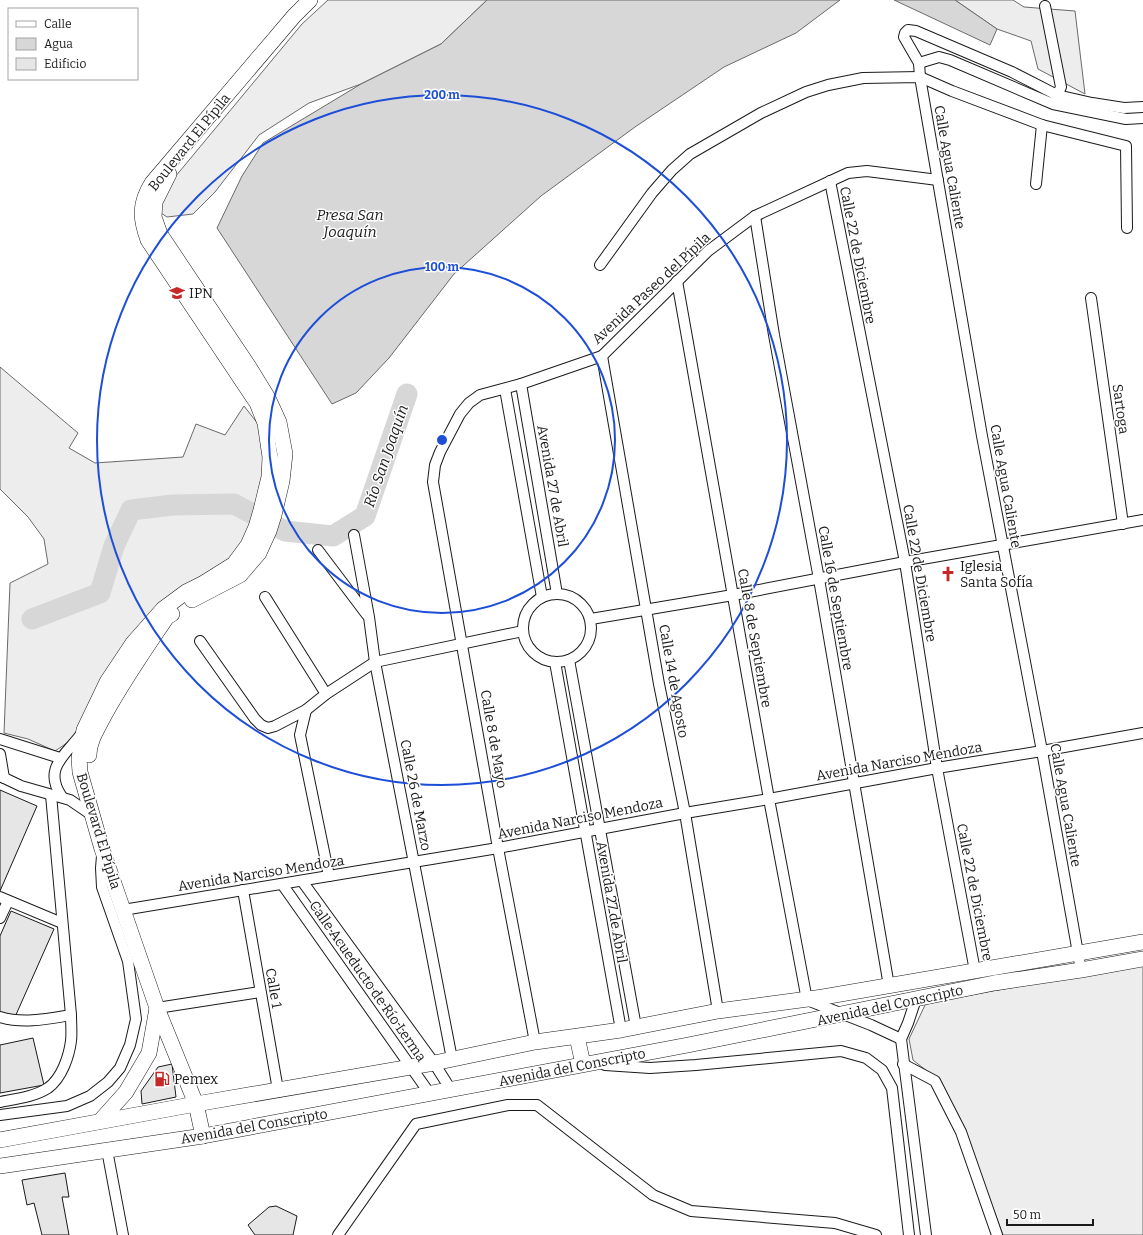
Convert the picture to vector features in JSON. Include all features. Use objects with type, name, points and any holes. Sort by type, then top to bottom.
[{"type":"main road","name":"Boulevard El Pípila","points":[[127,909],[102,849],[95,814],[88,763],[89,748],[94,735],[120,687],[167,617],[190,602],[240,575],[259,552],[262,529],[267,512],[270,457],[265,424],[257,403],[148,240],[142,224],[144,201],[152,184],[310,0]]},
{"type":"main road","name":"Boulevard El Pípila","points":[[296,18],[317,0]]},
{"type":"main road","name":"Boulevard El Pípila","points":[[203,1136],[196,1104],[157,1008],[108,844],[95,814],[80,772],[79,758],[84,730],[107,682],[133,643],[163,609],[186,592],[234,564],[262,529]]},
{"type":"main road","name":"Avenida del Conscripto","points":[[0,1140],[196,1104],[452,1060],[535,1042],[621,1030],[718,1011],[807,1000],[1143,942]]},
{"type":"main road","name":"Avenida del Conscripto","points":[[0,1166],[203,1136],[688,1045],[994,983],[1143,959]]},
{"type":"main road","name":"Boulevard El Pípila","points":[[100,1121],[126,1092],[149,1053],[157,1008]]},
{"type":"main road","points":[[577,1037],[583,1064]]},
{"type":"street","points":[[1045,6],[1060,87],[1055,99]]},
{"type":"street","points":[[1143,107],[1124,108],[1055,99],[1012,72],[916,31],[908,30],[905,33],[904,37],[919,63],[939,58],[950,60],[1055,99],[1126,119],[1143,118]]},
{"type":"street","name":"Calle Agua Caliente","points":[[919,63],[920,77],[1002,545],[1042,751],[1081,970]]},
{"type":"street","points":[[600,265],[652,193],[672,170],[690,154],[761,113],[806,92],[828,85],[863,78],[920,77],[952,91],[1042,125],[1126,146],[1127,228]]},
{"type":"street","points":[[1036,184],[1042,125]]},
{"type":"street","name":"Avenida Paseo del Pípila","points":[[445,442],[460,414],[469,403],[480,395],[506,389],[602,356],[708,250],[755,216],[848,173],[867,171],[938,180]]},
{"type":"street","name":"Calle 22 de Diciembre","points":[[830,181],[905,562],[937,768],[975,971]]},
{"type":"street","name":"Calle 16 de Septiembre","points":[[755,216],[774,335],[819,579],[889,986]]},
{"type":"street","name":"Calle 8 de Septiembre","points":[[677,281],[769,799],[807,1000]]},
{"type":"street","name":"Sartoga","points":[[1091,298],[1123,524]]},
{"type":"street","name":"Calle 14 de Agosto","points":[[602,356],[659,684],[685,813],[718,1011]]},
{"type":"street","name":"Avenida 27 de Abril","points":[[521,384],[557,594]]},
{"type":"street","points":[[506,389],[542,597]]},
{"type":"street","name":"Calle 8 de Mayo","points":[[445,442],[435,465],[433,482],[498,848],[535,1042]]},
{"type":"street","points":[[591,619],[733,595],[905,562],[1143,520]]},
{"type":"street","name":"Calle 26 de Marzo","points":[[354,535],[369,617],[375,662],[452,1060]]},
{"type":"street","points":[[318,550],[369,617]]},
{"type":"street","points":[[557,594],[568,595],[578,601],[586,609],[591,619],[592,632],[588,644],[580,654],[569,660],[554,662],[543,659],[533,652],[526,642],[523,631],[527,611],[534,603],[542,597],[557,594]]},
{"type":"street","points":[[265,597],[326,694]]},
{"type":"street","points":[[200,641],[255,719],[261,726],[268,728],[306,710],[326,694],[375,662],[523,631]]},
{"type":"street","name":"Avenida 27 de Abril","points":[[569,660],[636,1027]]},
{"type":"street","name":"Avenida 27 de Abril","points":[[554,662],[621,1030]]},
{"type":"street","points":[[306,710],[300,735],[330,876]]},
{"type":"street","points":[[62,798],[57,791],[54,782],[54,774],[60,758],[72,746],[84,730]]},
{"type":"street","name":"Avenida Narciso Mendoza","points":[[127,909],[498,848],[586,832],[599,828],[1143,733]]},
{"type":"street","points":[[0,739],[60,758]]},
{"type":"street","points":[[0,754],[2,777],[21,786],[70,800],[95,814]]},
{"type":"street","points":[[0,1102],[35,1094],[48,1088],[58,1076],[65,1062],[71,1040],[71,1016],[51,795]]},
{"type":"street","points":[[0,1115],[67,1106],[90,1096],[108,1082],[120,1068],[130,1045],[136,1019],[128,961],[102,887],[102,849]]},
{"type":"street","name":"Calle Acueducto de Río Lerma","points":[[302,881],[434,1063],[451,1090]]},
{"type":"street","name":"Calle Acueducto de Río Lerma","points":[[282,884],[430,1094]]},
{"type":"street","name":"Calle 1","points":[[242,890],[278,1090]]},
{"type":"street","points":[[0,918],[4,899],[62,923]]},
{"type":"street","points":[[157,1008],[260,992]]},
{"type":"street","points":[[916,999],[901,1039],[926,1235]]},
{"type":"street","points":[[807,1000],[844,1014],[901,1039]]},
{"type":"street","points":[[0,1018],[22,1021],[71,1016]]},
{"type":"street","points":[[583,1064],[650,1068],[696,1065],[841,1050],[866,1058],[882,1070],[892,1088],[909,1235]]},
{"type":"street","points":[[903,1064],[935,1081],[961,1132],[996,1235]]},
{"type":"street","points":[[338,1235],[416,1124],[508,1105],[537,1105],[653,1195],[691,1211],[835,1223],[876,1235]]},
{"type":"street","points":[[107,1150],[123,1235]]},
{"type":"shaded area","points":[[328,0],[487,0],[441,44],[361,84],[309,103],[259,135],[215,192],[193,214],[167,217],[158,211],[175,177],[302,24]]},
{"type":"shaded area","points":[[955,0],[1013,0],[1024,7],[1075,11],[1085,94],[1038,69],[1031,41],[997,29]]},
{"type":"shaded area","points":[[0,367],[78,433],[69,448],[95,463],[183,457],[196,424],[225,435],[244,406],[262,429],[266,475],[260,497],[239,553],[191,586],[73,739],[55,751],[28,739],[4,733],[10,583],[48,564],[44,539],[28,517],[0,489]]},
{"type":"shaded area","points":[[1143,964],[1143,1235],[1003,1235],[987,1192],[937,1079],[913,1060],[909,1039],[926,1003]]},
{"type":"water","name":"Presa San Joaquín","points":[[487,0],[840,0],[796,33],[724,67],[635,127],[541,196],[454,274],[389,358],[356,393],[332,404],[217,228],[242,176],[263,143],[361,84],[441,44]]},
{"type":"water","points":[[894,0],[955,0],[997,29],[990,45]]},
{"type":"building","points":[[0,790],[37,806],[0,891]]},
{"type":"building","points":[[11,911],[54,929],[15,1017],[0,1012],[0,936]]},
{"type":"building","points":[[33,1038],[44,1085],[0,1093],[0,1045]]},
{"type":"building","name":"Pemex","points":[[172,1064],[176,1097],[142,1104],[141,1091],[158,1067]]},
{"type":"building","points":[[65,1173],[69,1197],[62,1197],[69,1235],[42,1235],[34,1203],[27,1205],[22,1180]]},
{"type":"building","points":[[276,1206],[297,1216],[293,1235],[255,1235],[248,1225],[269,1207]]},
{"type":"waterway","name":"Río San Joaquín","points":[[32,619],[100,593],[114,546],[131,510],[173,505],[234,504],[285,531],[333,536],[365,516],[407,394]]},
{"type":"place","name":"IPN","points":[[177,293]]},
{"type":"place","name":"Iglesia Santa Sofía","points":[[948,574]]},
{"type":"place","name":"Pemex","points":[[162,1079]]}]
